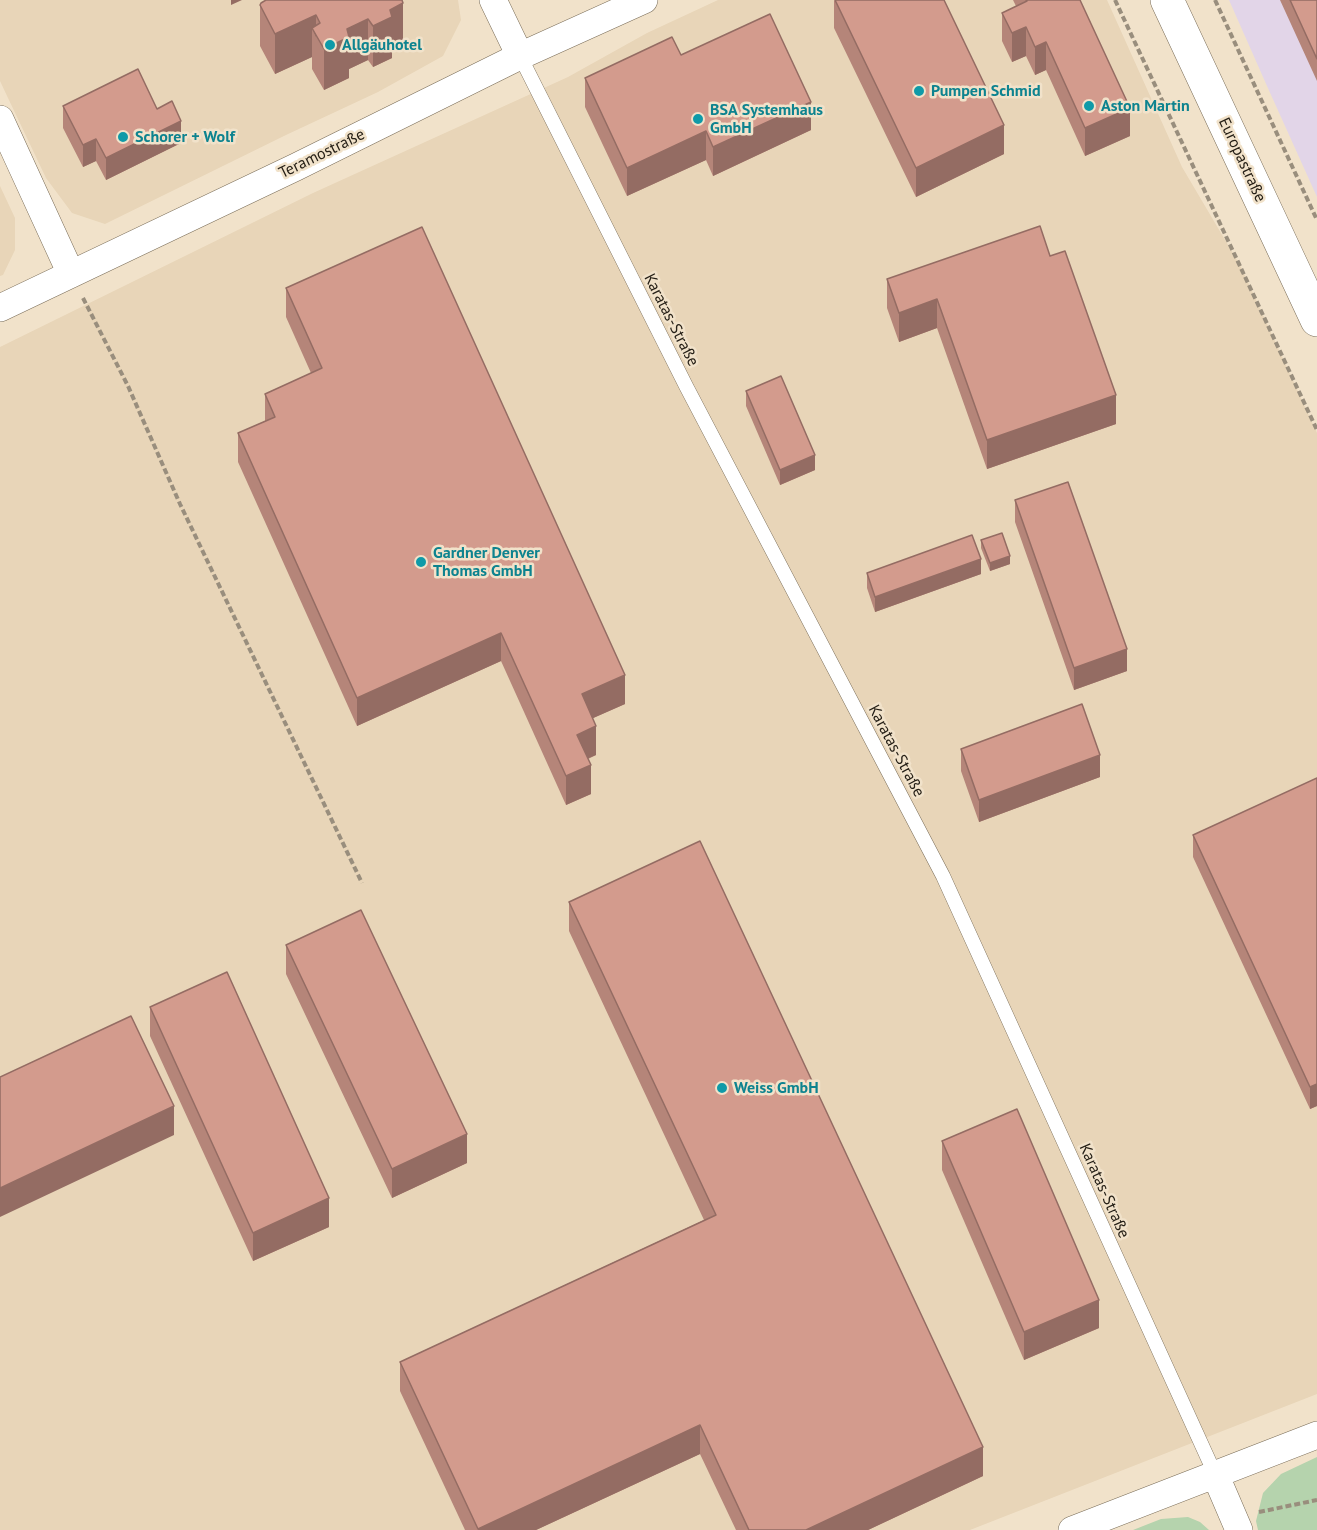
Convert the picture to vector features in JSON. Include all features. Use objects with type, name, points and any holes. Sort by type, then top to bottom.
[{"type":"main road","name":"Europastraße","points":[[1167,0],[1317,320]]},
{"type":"street","points":[[494,0],[520,56]]},
{"type":"street","name":"Teramostraße","points":[[0,308],[520,56],[644,0]]},
{"type":"street","points":[[0,120],[71,274]]},
{"type":"street","points":[[1072,1530],[1317,1435]]},
{"type":"street","points":[[1215,1474],[1239,1530]]},
{"type":"lane","name":"Karatas-Straße","points":[[520,56],[686,386],[943,876],[1215,1474]]},
{"type":"path","points":[[1115,0],[1317,430]]},
{"type":"path","points":[[1215,0],[1317,220]]},
{"type":"path","points":[[71,274],[128,386],[180,504],[362,883]]},
{"type":"shaded area","points":[[0,0],[458,0],[461,20],[443,56],[378,92],[105,224],[72,213],[46,178],[0,81]]},
{"type":"shaded area","points":[[718,0],[1107,0],[1182,167],[1241,267],[1317,433],[1317,1394],[970,1530],[0,1530],[0,347],[313,193],[568,77],[647,33]]},
{"type":"shaded area","points":[[1229,0],[1317,0],[1317,197],[1267,86]]},
{"type":"shaded area","points":[[0,186],[15,218],[15,250],[3,275],[0,276]]},
{"type":"green space","points":[[1317,1457],[1317,1530],[1258,1530],[1256,1521],[1263,1493],[1281,1474]]},
{"type":"green space","points":[[1188,1517],[1200,1522],[1209,1530],[1133,1530],[1161,1519]]},
{"type":"building","points":[[266,0],[402,0],[403,3],[390,10],[392,17],[373,26],[368,19],[347,29],[349,37],[324,49],[312,28],[320,23],[316,15],[275,34],[260,5]]},
{"type":"building","name":"Pumpen Schmid","points":[[835,0],[944,0],[1004,125],[916,168]]},
{"type":"building","name":"Aston Martin","points":[[1026,0],[1080,0],[1130,108],[1085,128],[1046,42],[1035,47],[1026,27],[1012,33],[1002,13]]},
{"type":"building","points":[[1290,0],[1317,0],[1317,59]]},
{"type":"building","name":"BSA Systemhaus GmbH","points":[[770,14],[811,102],[713,147],[706,131],[627,168],[585,78],[672,37],[681,55]]},
{"type":"building","points":[[138,69],[157,109],[172,101],[181,121],[106,158],[96,139],[83,145],[63,106]]},
{"type":"building","points":[[1040,226],[1050,256],[1065,251],[1116,395],[987,440],[937,299],[899,313],[887,279]]},
{"type":"building","name":"Gardner Denver Thomas GmbH","points":[[422,227],[625,675],[582,694],[596,726],[577,735],[591,765],[566,776],[501,633],[357,698],[238,433],[275,417],[265,394],[322,368],[286,288]]},
{"type":"building","points":[[781,376],[815,455],[780,470],[746,391]]},
{"type":"building","points":[[1068,482],[1127,649],[1074,668],[1015,500]]},
{"type":"building","points":[[1002,533],[1010,556],[990,563],[981,540]]},
{"type":"building","points":[[972,535],[981,559],[875,597],[867,573]]},
{"type":"building","points":[[1082,704],[1100,755],[979,800],[961,749]]},
{"type":"building","points":[[1317,778],[1317,1084],[1310,1087],[1193,835]]},
{"type":"building","name":"Weiss GmbH","points":[[700,841],[983,1447],[806,1530],[749,1530],[700,1425],[478,1529],[400,1362],[716,1215],[569,902]]},
{"type":"building","points":[[361,910],[467,1134],[392,1169],[286,945]]},
{"type":"building","points":[[227,972],[329,1198],[253,1233],[150,1007]]},
{"type":"building","points":[[131,1016],[174,1106],[0,1188],[0,1077]]},
{"type":"building","points":[[1017,1109],[1099,1300],[1024,1332],[942,1141]]},
{"type":"place","name":"Allgäuhotel","points":[[330,45]]},
{"type":"place","name":"Pumpen Schmid","points":[[919,91]]},
{"type":"place","name":"Aston Martin","points":[[1089,106]]},
{"type":"place","name":"BSA Systemhaus GmbH","points":[[698,119]]},
{"type":"place","name":"Schorer + Wolf","points":[[123,137]]},
{"type":"place","name":"Gardner Denver Thomas GmbH","points":[[421,562]]},
{"type":"place","name":"Weiss GmbH","points":[[722,1088]]}]
